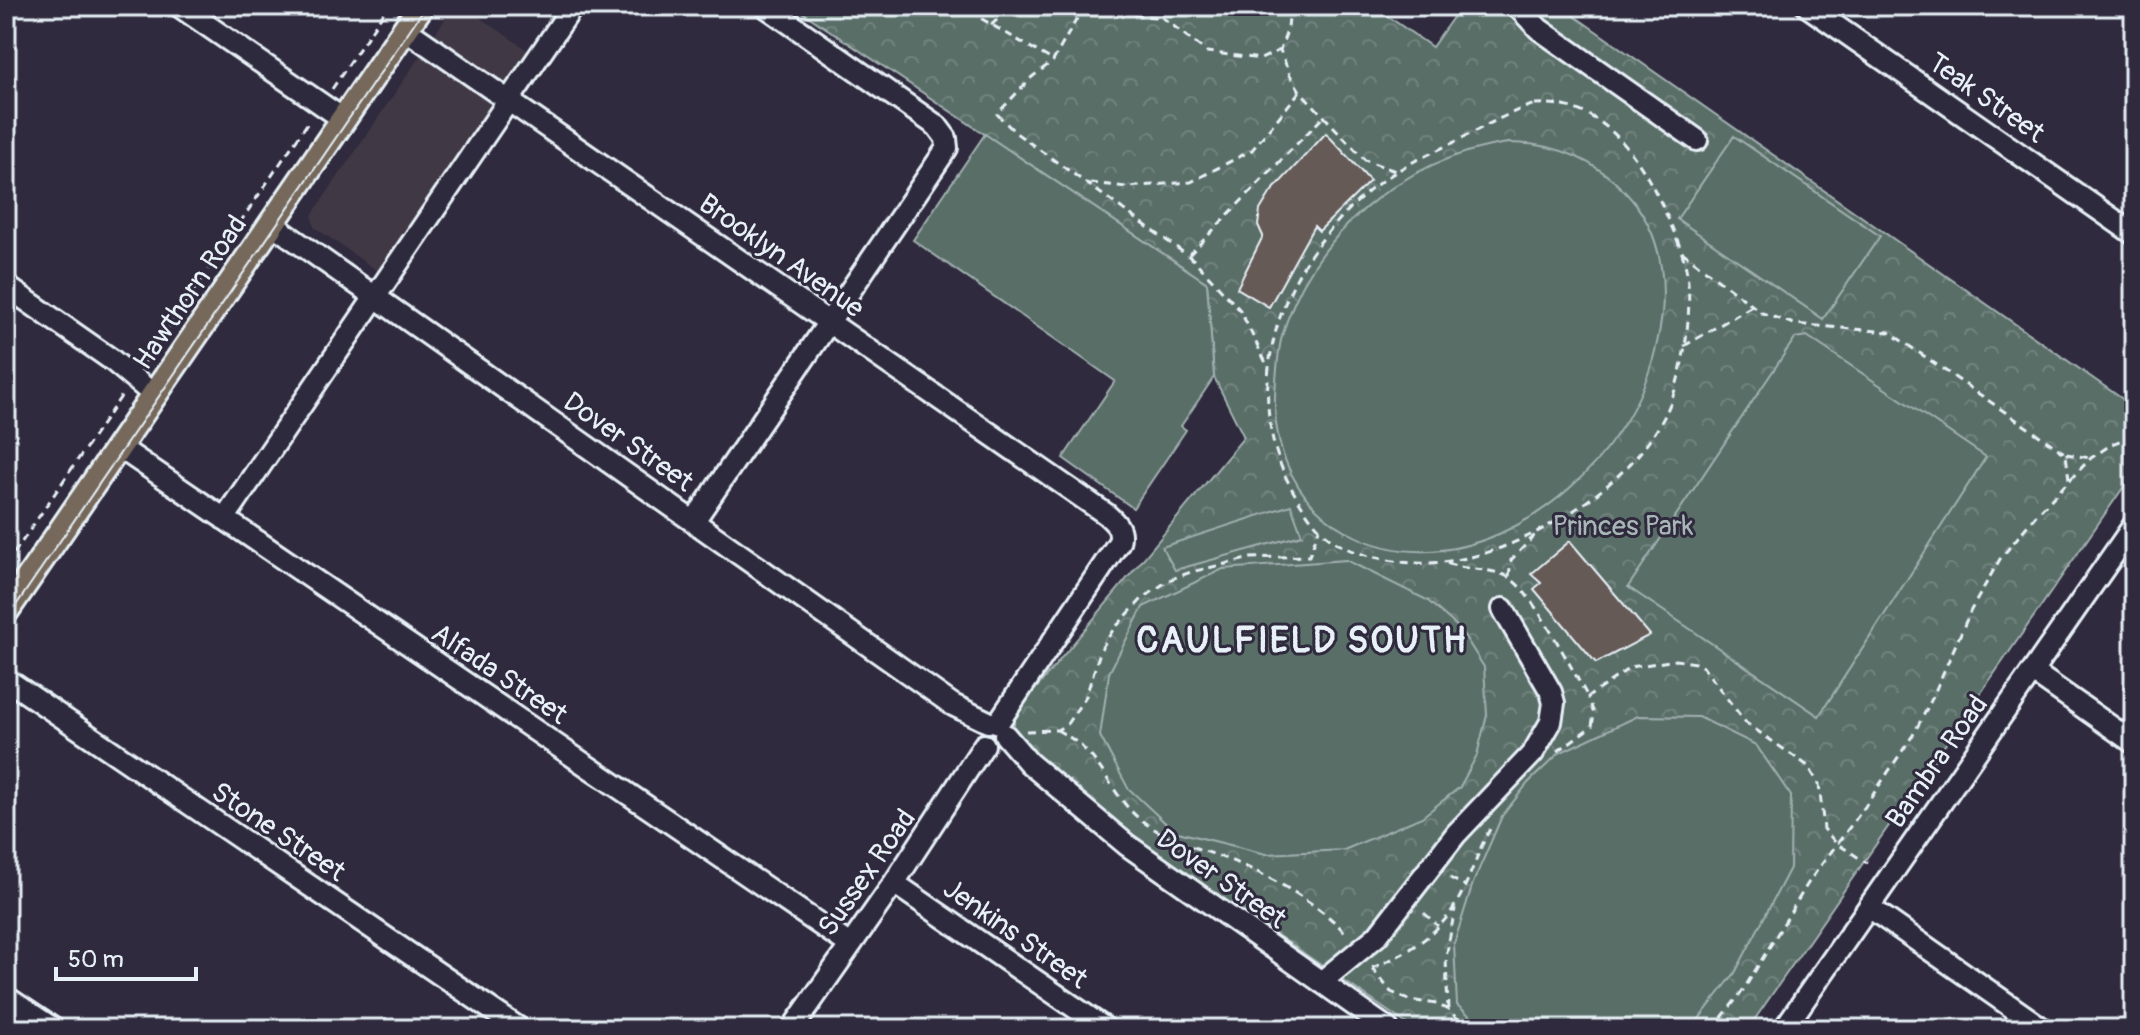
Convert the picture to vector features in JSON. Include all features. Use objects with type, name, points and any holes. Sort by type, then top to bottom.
[{"type":"main road","name":"Hawthorn Road","points":[[6,611],[421,6]]},
{"type":"street","points":[[179,6],[343,119]]},
{"type":"street","points":[[224,519],[573,6]]},
{"type":"street","points":[[694,521],[943,158],[948,143],[937,126],[765,6]]},
{"type":"street","points":[[1517,6],[1539,29],[1697,140]]},
{"type":"street","name":"Teak Street","points":[[1807,6],[2134,234]]},
{"type":"street","name":"Brooklyn Avenue","points":[[405,29],[1106,514],[1121,534]]},
{"type":"street","name":"Dover Street","points":[[272,224],[996,734],[1127,845],[1388,1029]]},
{"type":"street","points":[[6,286],[158,390]]},
{"type":"street","name":"Alfada Street","points":[[119,447],[850,945]]},
{"type":"street","name":"Bambra Road","points":[[1784,1029],[2134,525]]},
{"type":"street","name":"Sussex Road","points":[[792,1029],[996,734],[1019,689],[1115,549],[1121,534]]},
{"type":"street","points":[[1321,982],[1377,936],[1464,825],[1523,766],[1551,722],[1554,703],[1551,692],[1503,609]]},
{"type":"street","points":[[2033,672],[2134,743]]},
{"type":"street","name":"Stone Street","points":[[6,679],[520,1029]]},
{"type":"street","name":"Jenkins Street","points":[[894,883],[1106,1029]]},
{"type":"street","points":[[1869,907],[2043,1029]]},
{"type":"street","points":[[6,997],[54,1029]]},
{"type":"path","points":[[327,95],[388,6]]},
{"type":"path","points":[[975,6],[982,19],[1053,61]]},
{"type":"path","points":[[991,25],[1013,6]]},
{"type":"path","points":[[1084,6],[1053,61],[1032,77],[997,114],[1016,133],[1189,255],[1240,310],[1269,370]]},
{"type":"path","points":[[1093,6],[1102,11],[1163,18],[1207,52],[1261,59],[1280,50]]},
{"type":"path","points":[[1285,6],[1289,17],[1288,28],[1280,50],[1300,91],[1365,160],[1395,171]]},
{"type":"path","points":[[1086,183],[1127,187],[1191,182],[1252,150],[1300,91]]},
{"type":"path","points":[[1545,104],[1571,108],[1598,120],[1630,149],[1655,190],[1681,251],[1689,289],[1689,317],[1670,404],[1648,442],[1580,506],[1539,531],[1481,554],[1445,563],[1426,564],[1359,553],[1342,546],[1319,529],[1288,484],[1277,460],[1269,417],[1269,370],[1278,319],[1301,269],[1339,221],[1395,171],[1514,111],[1545,104]]},
{"type":"path","points":[[6,565],[314,114]]},
{"type":"path","points":[[1189,255],[1323,117]]},
{"type":"path","points":[[1681,251],[1762,313],[1794,324],[1889,332],[2066,454],[2091,458]]},
{"type":"path","points":[[1684,346],[1752,306]]},
{"type":"path","points":[[1713,1029],[1744,989],[1796,902],[1913,735],[1993,569],[2014,540],[2091,458],[2112,444],[2134,435]]},
{"type":"path","points":[[2066,454],[2069,480]]},
{"type":"path","points":[[996,734],[1057,730],[1067,724],[1086,696],[1101,649],[1113,630],[1142,599],[1169,580],[1251,558],[1309,556],[1319,529]]},
{"type":"path","points":[[1509,578],[1511,560],[1539,531]]},
{"type":"path","points":[[1551,756],[1588,731],[1594,721],[1588,697],[1625,670],[1676,660],[1695,663],[1715,680],[1746,723],[1799,758],[1816,775],[1824,829],[1836,843],[1867,863]]},
{"type":"path","points":[[1057,730],[1083,748],[1131,811],[1148,825],[1185,844],[1241,865],[1289,890],[1334,922],[1360,950],[1385,986],[1399,997],[1437,1004],[1469,1029]]},
{"type":"path","points":[[1448,1010],[1446,958],[1456,904],[1493,824]]},
{"type":"path","points":[[1450,878],[1464,885]]},
{"type":"path","points":[[1372,968],[1402,956],[1425,939],[1456,904]]},
{"type":"path","points":[[1424,913],[1438,926]]},
{"type":"shaded area","points":[[454,6],[463,6],[542,60],[392,281],[314,227],[312,215]]},
{"type":"green space","name":"Princes Park","points":[[793,6],[1373,6],[1432,47],[1461,6],[1560,6],[2134,407],[2134,472],[1748,1029],[1414,1029],[1134,837],[1023,745],[1014,728],[1019,709],[1244,437],[1214,377],[1207,283]]},
{"type":"green space","points":[[985,134],[1207,283],[1214,377],[1181,426],[1186,430],[1133,508],[1063,458],[1115,381],[913,240]]},
{"type":"green space","points":[[1734,136],[1880,236],[1823,319],[1677,219]]},
{"type":"green space","points":[[1508,143],[1541,146],[1572,155],[1613,180],[1636,205],[1652,233],[1662,281],[1662,314],[1653,360],[1628,417],[1597,461],[1568,490],[1536,514],[1500,534],[1462,546],[1424,551],[1385,547],[1347,532],[1330,521],[1302,492],[1292,475],[1284,457],[1276,417],[1276,375],[1281,340],[1294,303],[1313,268],[1337,236],[1365,208],[1397,184],[1432,165],[1469,151]]},
{"type":"green space","points":[[1807,336],[1986,457],[1819,716],[1628,587],[1795,338]]},
{"type":"green space","points":[[1291,505],[1302,535],[1175,570],[1162,547]]},
{"type":"green space","points":[[1346,560],[1427,600],[1460,629],[1484,667],[1487,715],[1477,755],[1460,787],[1422,817],[1344,850],[1266,854],[1174,831],[1128,788],[1100,736],[1109,673],[1143,607],[1223,569]]},
{"type":"green space","points":[[1638,716],[1699,717],[1756,745],[1791,796],[1790,868],[1735,973],[1691,1029],[1485,1029],[1457,1005],[1454,944],[1473,883],[1502,816],[1528,783],[1559,753]]},
{"type":"building","points":[[1326,133],[1370,181],[1319,231],[1314,226],[1269,307],[1237,288],[1263,236],[1258,225],[1260,210],[1271,192]]},
{"type":"building","points":[[1570,541],[1650,635],[1596,663],[1534,589],[1541,583],[1531,574]]},
{"type":"tram line","points":[[6,620],[426,6]]},
{"type":"district","name":"CAULFIELD SOUTH","points":[[1302,639]]}]
